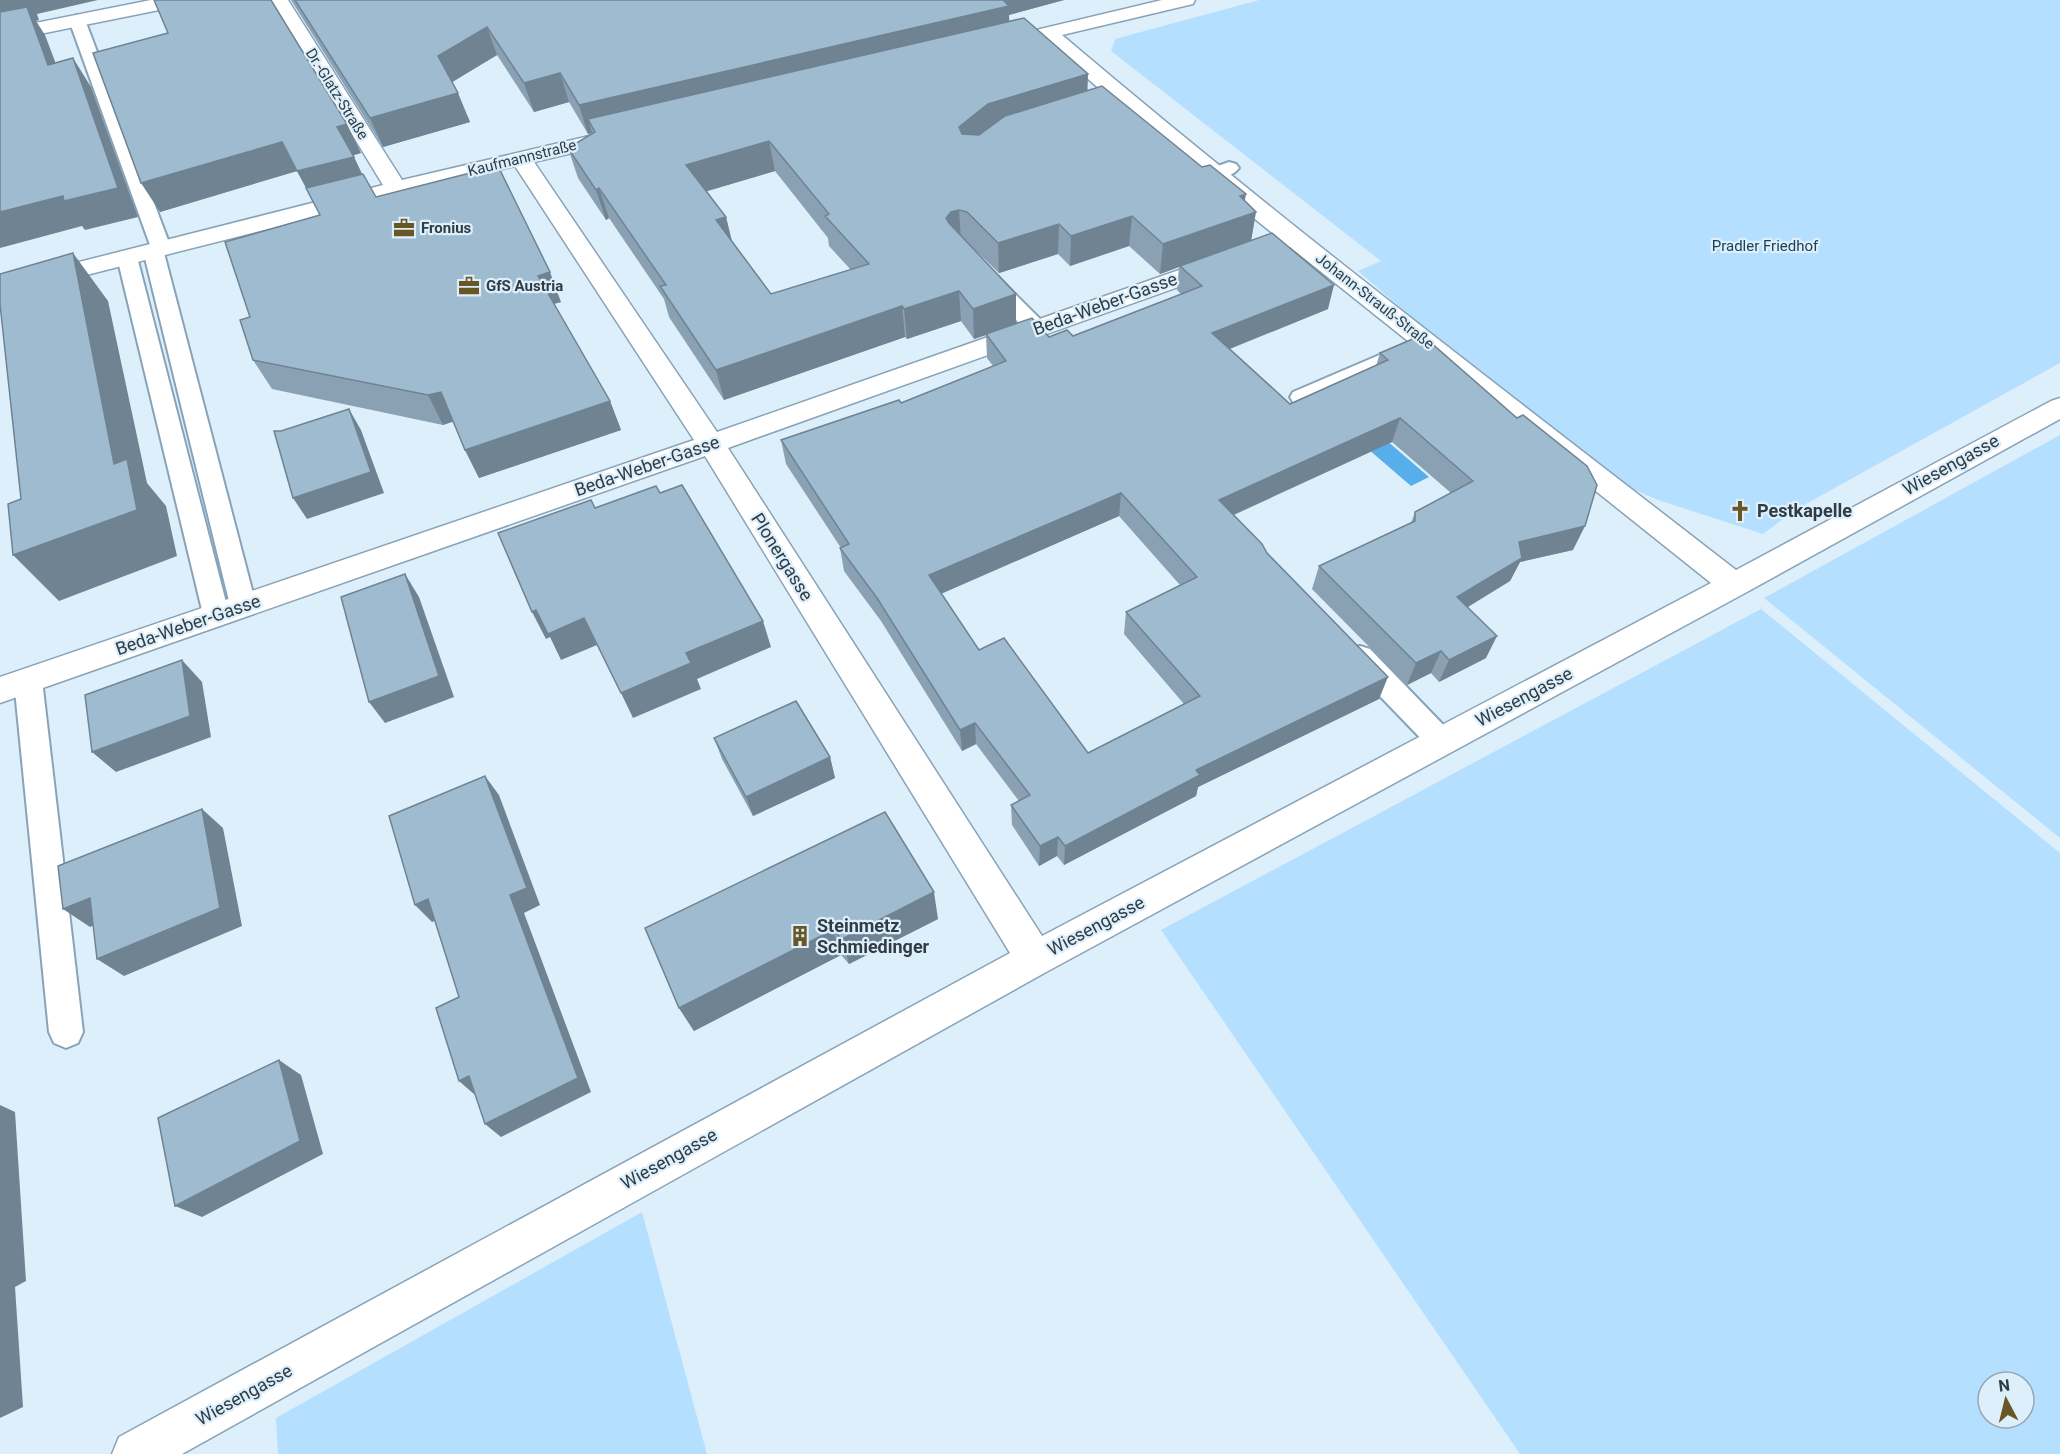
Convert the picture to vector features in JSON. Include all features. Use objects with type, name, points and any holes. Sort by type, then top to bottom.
[{"type":"street","points":[[0,36],[179,0]]},
{"type":"street","name":"Dr.-Glatz-Straße","points":[[279,0],[396,188]]},
{"type":"street","points":[[981,49],[1186,0]]},
{"type":"street","name":"Johann-Strauß-Straße","points":[[1048,34],[1113,104],[1221,171],[1293,238],[1734,585]]},
{"type":"street","name":"Kaufmannstraße","points":[[0,290],[396,188],[638,130]]},
{"type":"street","name":"Plonergasse","points":[[521,159],[711,444],[1035,959]]},
{"type":"street","name":"Beda-Weber-Gasse","points":[[14,685],[711,444],[1293,238]]},
{"type":"street","name":"Wiesengasse","points":[[135,1454],[1035,959],[1734,585],[2060,407]]},
{"type":"lane","points":[[77,20],[157,249],[243,605]]},
{"type":"lane","points":[[127,257],[216,614]]},
{"type":"lane","points":[[975,264],[1036,328]]},
{"type":"lane","points":[[1301,397],[1428,342]]},
{"type":"lane","points":[[1345,642],[1442,742]]},
{"type":"lane","points":[[14,685],[66,1032]]},
{"type":"green space","name":"Pradler Friedhof","points":[[1259,0],[2060,0],[2060,363],[1795,510],[1763,534],[1658,500],[1589,470],[1358,271],[1381,261],[1111,51],[1115,39]]},
{"type":"green space","points":[[2060,435],[2060,838],[1764,598]]},
{"type":"green space","points":[[1761,609],[2060,853],[2060,1454],[1520,1454],[1161,930]]},
{"type":"green space","points":[[642,1212],[707,1454],[278,1454],[276,1418]]},
{"type":"water","points":[[1386,440],[1429,477],[1411,486],[1368,449]]},
{"type":"building","points":[[154,0],[271,0],[347,124],[337,127],[354,157],[297,171],[282,142],[141,183],[93,53],[168,33]]},
{"type":"building","points":[[295,0],[1003,0],[1009,6],[579,105],[560,73],[524,83],[487,27],[438,56],[458,93],[370,118]]},
{"type":"building","points":[[27,7],[48,65],[73,58],[118,188],[64,201],[63,196],[0,212],[0,12]]},
{"type":"building","points":[[1024,18],[1088,74],[988,104],[959,127],[962,134],[979,135],[1005,116],[1102,86],[1202,167],[1210,165],[1246,194],[1240,196],[1256,212],[1163,244],[1132,216],[1071,236],[1059,224],[998,243],[967,212],[959,210],[951,212],[946,218],[949,223],[1016,294],[973,309],[959,291],[904,309],[902,306],[716,370],[660,286],[666,285],[599,188],[596,190],[568,148],[595,132],[588,119]],"holes":[[[769,141],[829,214],[825,216],[869,264],[771,294],[716,220],[726,217],[686,165]]]},
{"type":"building","points":[[498,166],[550,272],[538,276],[610,401],[465,450],[441,392],[428,395],[253,360],[240,320],[250,317],[225,242],[320,215],[306,188],[363,174],[376,197]]},
{"type":"building","points":[[1272,233],[1334,285],[1212,333],[1290,404],[1388,360],[1380,353],[1422,335],[1517,418],[1523,415],[1587,466],[1597,485],[1585,526],[1519,542],[1522,558],[1457,597],[1497,636],[1449,660],[1441,651],[1416,663],[1319,566],[1415,521],[1415,512],[1473,481],[1400,418],[1219,500],[1262,544],[1267,553],[1388,677],[1196,770],[1200,775],[1065,846],[1058,837],[1040,846],[1011,805],[1030,795],[975,723],[960,730],[877,598],[840,548],[849,544],[781,440],[899,400],[901,403],[1006,361],[986,334],[1032,318],[1049,337],[1067,330],[1073,336],[1202,286],[1180,266]],"holes":[[[1121,493],[1197,577],[1126,612],[1200,696],[1088,753],[1004,638],[979,650],[929,575]]]},
{"type":"building","points":[[73,253],[114,464],[127,459],[137,510],[13,555],[8,504],[21,499],[0,304],[0,274]]},
{"type":"building","points":[[349,409],[371,472],[293,498],[274,431],[281,431]]},
{"type":"building","points":[[682,485],[763,621],[686,653],[691,663],[621,693],[584,618],[548,634],[536,610],[532,612],[498,533],[591,500],[595,508],[656,486],[660,493]]},
{"type":"building","points":[[405,574],[439,676],[369,702],[341,597]]},
{"type":"building","points":[[182,660],[190,716],[92,752],[85,695]]},
{"type":"building","points":[[796,701],[830,757],[746,797],[714,738]]},
{"type":"building","points":[[485,776],[527,888],[510,895],[578,1078],[485,1124],[469,1076],[459,1081],[436,1008],[459,997],[428,899],[415,905],[389,816]]},
{"type":"building","points":[[202,809],[220,908],[97,959],[90,898],[63,909],[58,866]]},
{"type":"building","name":"Steinmetz Schmiedinger","points":[[885,812],[934,892],[842,939],[833,930],[679,1008],[645,928]]},
{"type":"building","points":[[279,1060],[300,1141],[175,1206],[158,1118]]},
{"type":"place","name":"Fronius","points":[[404,228]]},
{"type":"place","name":"GfS Austria","points":[[469,286]]},
{"type":"place","name":"Pestkapelle","points":[[1740,511]]},
{"type":"place","name":"Steinmetz Schmiedinger","points":[[800,936]]}]
